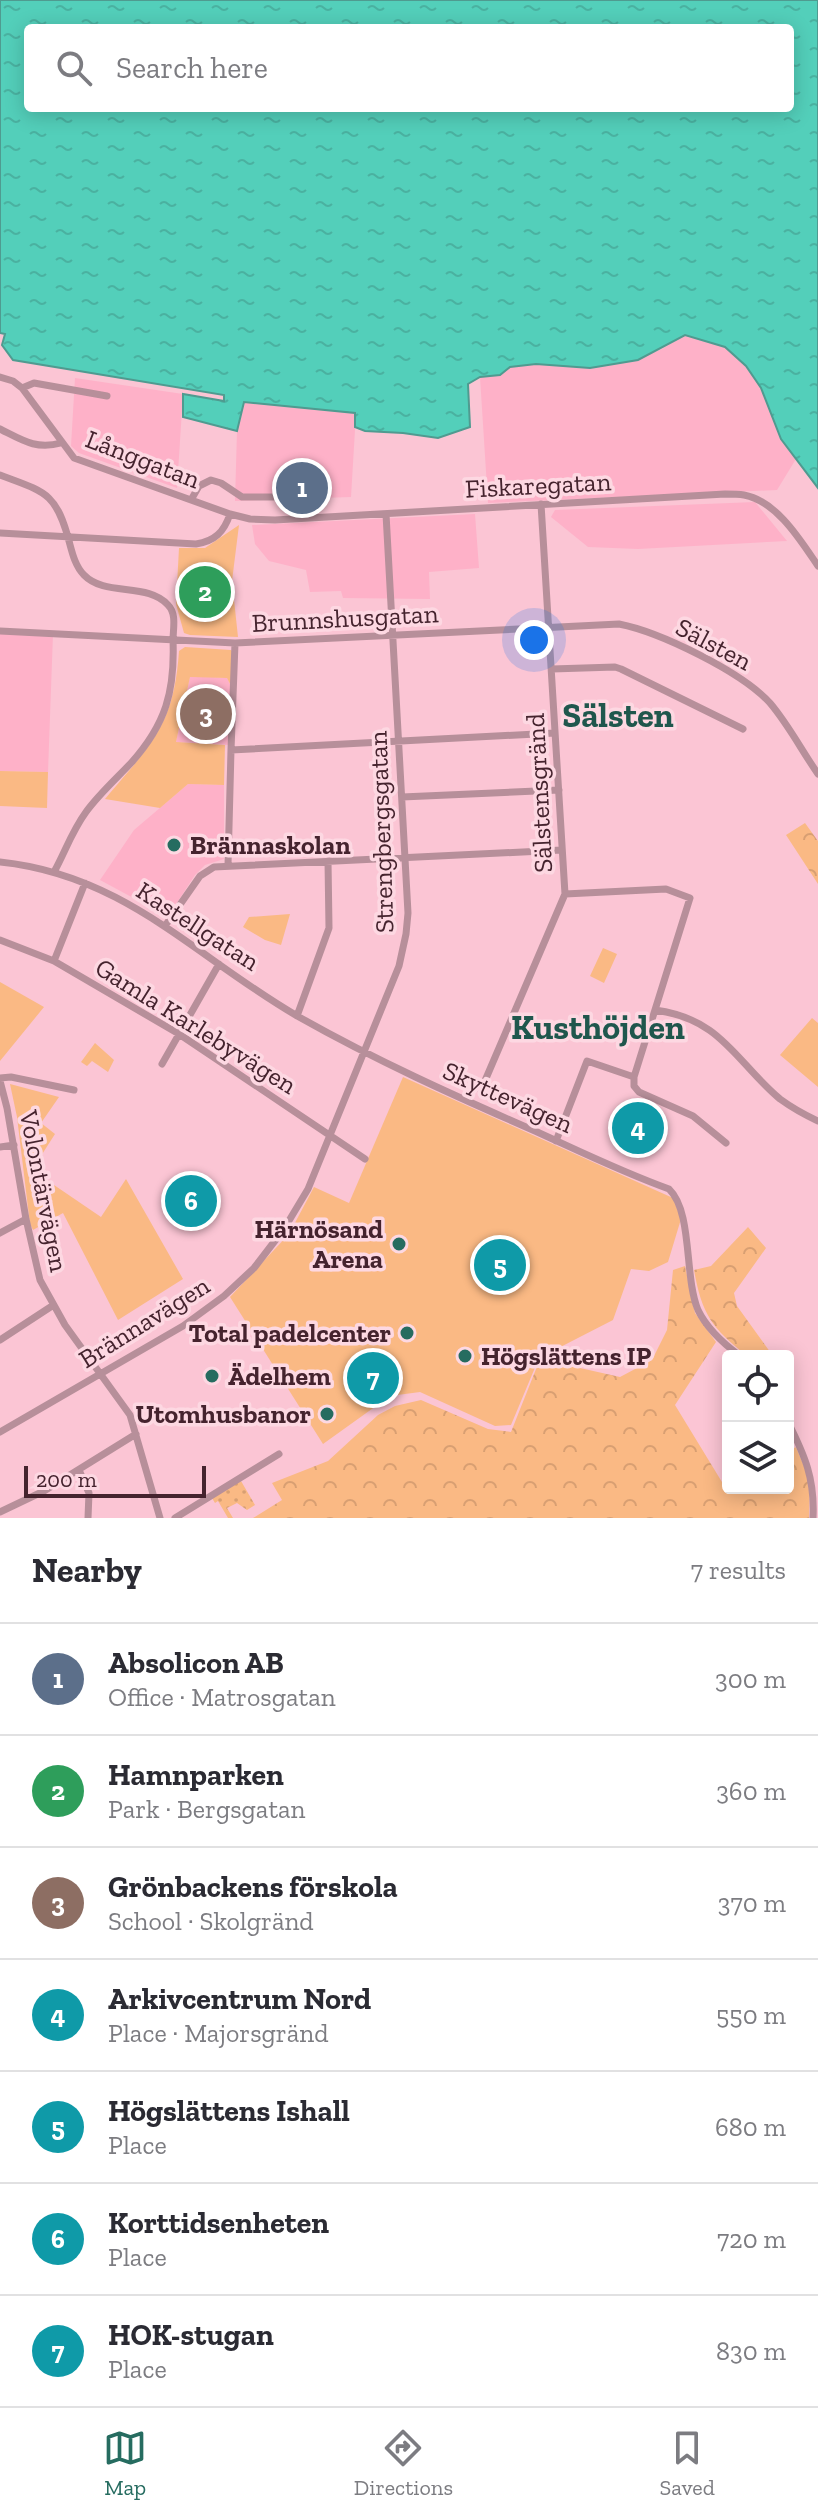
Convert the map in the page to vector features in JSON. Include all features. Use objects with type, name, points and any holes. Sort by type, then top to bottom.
[{"type":"street","points":[[0,377],[22,388],[61,443]]},
{"type":"street","points":[[22,388],[34,383],[107,396]]},
{"type":"street","name":"Långgatan","points":[[0,429],[27,443],[48,447],[61,443],[74,458],[230,514]]},
{"type":"street","points":[[0,475],[47,495],[60,510],[77,565],[84,575],[106,587],[149,595],[168,604],[174,623],[172,688],[159,723],[150,739],[87,811],[54,872]]},
{"type":"street","points":[[191,500],[199,486],[211,480],[242,497],[284,497]]},
{"type":"street","name":"Fiskaregatan","points":[[230,514],[260,520],[746,495],[778,515],[818,566]]},
{"type":"street","name":"Sälstensgränd","points":[[481,1090],[565,894],[541,504]]},
{"type":"street","points":[[0,533],[196,544],[218,536],[230,514]]},
{"type":"street","name":"Strengbergsgatan","points":[[330,1136],[403,951],[408,913],[386,514]]},
{"type":"street","name":"Sälsten","points":[[549,627],[600,624],[633,627],[735,675],[767,700],[818,774]]},
{"type":"street","name":"Brunnshusgatan","points":[[0,631],[235,643],[549,627]]},
{"type":"street","points":[[228,865],[235,643]]},
{"type":"street","points":[[552,669],[621,669],[743,729]]},
{"type":"street","points":[[232,750],[555,733]]},
{"type":"street","points":[[402,797],[559,790]]},
{"type":"street","points":[[165,926],[204,871],[228,865],[562,850]]},
{"type":"street","points":[[297,1016],[329,928],[328,861]]},
{"type":"street","points":[[0,874],[2,862]]},
{"type":"street","name":"Kastellgatan","points":[[2,862],[54,872],[127,902],[297,1016],[364,1052]]},
{"type":"street","points":[[54,961],[85,883]]},
{"type":"street","points":[[565,894],[666,889],[690,898],[634,1077],[634,1086],[639,1092],[693,1116],[726,1143]]},
{"type":"street","name":"Gamla Karlebyvägen","points":[[0,940],[54,961],[179,1034],[365,1159]]},
{"type":"street","points":[[162,1064],[219,964]]},
{"type":"street","points":[[655,1010],[679,1015],[714,1033],[781,1099],[818,1121]]},
{"type":"street","name":"Skyttevägen","points":[[364,1052],[556,1141],[669,1189],[679,1202],[699,1311],[711,1329],[734,1350]]},
{"type":"street","points":[[556,1141],[587,1061],[634,1077]]},
{"type":"street","points":[[0,1080],[14,1078],[74,1090]]},
{"type":"street","name":"Volontärvägen","points":[[0,1080],[37,1271],[52,1306],[130,1415],[160,1518]]},
{"type":"street","name":"Brännavägen","points":[[0,1432],[199,1315],[254,1268],[300,1203],[330,1136]]},
{"type":"street","points":[[0,1147],[14,1145]]},
{"type":"street","points":[[0,1233],[26,1219]]},
{"type":"street","points":[[0,1340],[52,1306]]},
{"type":"street","points":[[0,1512],[44,1491],[136,1434]]},
{"type":"street","points":[[794,1435],[812,1481],[813,1518]]},
{"type":"street","points":[[175,1518],[279,1454]]},
{"type":"street","points":[[79,1470],[89,1493],[88,1518]]},
{"type":"shaded area","points":[[685,335],[725,347],[746,366],[761,388],[781,439],[796,459],[777,490],[488,503],[480,377],[499,375],[509,367],[536,364],[590,368],[633,361]]},
{"type":"shaded area","points":[[75,378],[183,394],[177,488],[79,453],[71,446]]},
{"type":"shaded area","points":[[244,402],[356,413],[351,497],[235,501],[237,431]]},
{"type":"shaded area","points":[[755,502],[787,541],[638,549],[588,547],[551,517],[555,510]]},
{"type":"shaded area","points":[[475,514],[479,568],[429,572],[430,599],[343,598],[341,591],[310,592],[306,570],[269,561],[255,544],[252,525]]},
{"type":"shaded area","points":[[0,632],[53,634],[48,772],[0,771]]},
{"type":"shaded area","points":[[190,676],[227,678],[231,686],[229,745],[176,742]]},
{"type":"shaded area","name":"Brännaskolan","points":[[188,784],[224,785],[224,859],[205,865],[171,912],[163,914],[100,880],[134,830]]},
{"type":"green space","points":[[239,525],[232,581],[238,637],[184,633],[176,604],[179,548],[205,548]]},
{"type":"green space","points":[[185,647],[233,652],[231,686],[227,678],[190,677],[176,742],[225,745],[224,785],[188,784],[160,808],[105,799],[147,748],[166,716],[179,651]]},
{"type":"green space","points":[[0,771],[48,772],[47,808],[0,806]]},
{"type":"green space","points":[[805,823],[818,841],[818,884],[786,835]]},
{"type":"green space","points":[[290,914],[281,945],[243,927],[249,917]]},
{"type":"green space","points":[[603,948],[617,954],[604,983],[590,976]]},
{"type":"green space","points":[[0,982],[44,1007],[0,1061]]},
{"type":"green space","points":[[812,1018],[818,1023],[818,1087],[780,1055]]},
{"type":"green space","points":[[95,1043],[114,1060],[108,1072],[92,1061],[87,1066],[81,1062]]},
{"type":"green space","points":[[403,1077],[673,1198],[681,1219],[668,1262],[649,1271],[631,1269],[613,1320],[539,1358],[511,1425],[495,1426],[420,1392],[390,1396],[323,1444],[230,1297],[289,1234],[314,1187],[349,1203]]},
{"type":"green space","points":[[10,1084],[59,1097],[41,1123],[55,1134],[32,1170],[101,1217],[126,1179],[183,1279],[118,1320],[63,1213],[33,1230]]},
{"type":"green space","points":[[748,1227],[766,1248],[734,1293],[737,1306],[769,1350],[740,1350],[710,1319],[694,1270],[711,1266]]},
{"type":"green space","points":[[685,1266],[695,1313],[716,1342],[675,1405],[722,1482],[722,1494],[794,1494],[796,1447],[810,1481],[809,1518],[253,1518],[282,1500],[272,1483],[328,1461],[378,1415],[395,1406],[421,1400],[488,1429],[511,1432],[540,1359],[620,1377],[652,1360],[667,1330],[673,1270]]},
{"type":"green space","points":[[241,1481],[255,1505],[247,1510],[237,1503],[227,1508],[233,1518],[228,1518],[218,1501],[215,1503],[212,1498]]},
{"type":"water","points":[[0,0],[818,0],[818,488],[781,439],[761,388],[746,366],[725,347],[685,335],[638,360],[590,368],[536,364],[510,367],[500,375],[480,377],[468,384],[470,427],[438,438],[365,431],[355,427],[355,413],[244,402],[237,431],[183,417],[183,394],[224,401],[224,395],[13,360],[2,345],[5,334],[0,333]]},
{"type":"place","name":"Absolicon AB","points":[[302,488]]},
{"type":"place","name":"Hamnparken","points":[[205,592]]},
{"type":"place","name":"Grönbackens förskola","points":[[206,714]]},
{"type":"place","name":"Brännaskolan","points":[[174,845]]},
{"type":"place","name":"Arkivcentrum Nord","points":[[638,1128]]},
{"type":"place","name":"Korttidsenheten","points":[[191,1201]]},
{"type":"place","name":"Härnösand Arena","points":[[399,1244]]},
{"type":"place","name":"Högslättens Ishall","points":[[500,1265]]},
{"type":"place","name":"Total padelcenter","points":[[407,1333]]},
{"type":"place","name":"Högslättens IP","points":[[465,1356]]},
{"type":"place","name":"Ädelhem","points":[[212,1376]]},
{"type":"place","name":"HOK-stugan","points":[[373,1378]]},
{"type":"place","name":"Utomhusbanor","points":[[327,1414]]},
{"type":"district","name":"Sälsten","points":[[618,715]]},
{"type":"district","name":"Kusthöjden","points":[[598,1027]]}]
